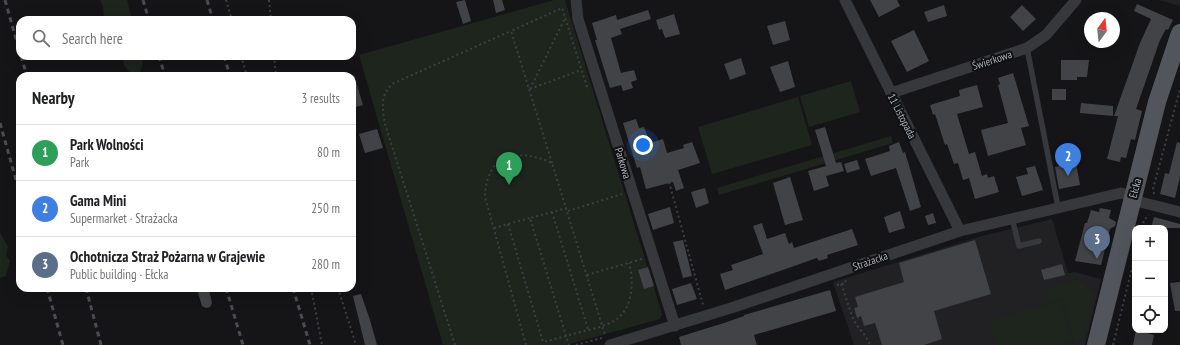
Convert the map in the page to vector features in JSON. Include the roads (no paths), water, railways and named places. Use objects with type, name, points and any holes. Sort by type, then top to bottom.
[{"type":"main road","name":"Ełcka","points":[[1139,225],[1141,198],[1157,102],[1180,33]]},
{"type":"main road","name":"Ełcka","points":[[1096,345],[1180,63]]},
{"type":"main road","name":"Ełcka","points":[[1107,345],[1132,254]]},
{"type":"street","name":"Parkowa","points":[[576,0],[578,19],[627,193],[675,326]]},
{"type":"street","name":"11 Listopada","points":[[845,0],[960,231]]},
{"type":"street","name":"Świerkowa","points":[[891,93],[1027,48],[1046,35],[1076,0]]},
{"type":"street","name":"Strażacka","points":[[608,341],[675,326],[960,231],[1058,207],[1121,193],[1141,198],[1180,212]]},
{"type":"lane","points":[[1027,48],[1058,207]]},
{"type":"lane","points":[[1012,218],[1019,246],[1039,241]]},
{"type":"railway","points":[[5,0],[16,39]]},
{"type":"railway","points":[[143,0],[148,16]]},
{"type":"railway","points":[[207,0],[212,16]]},
{"type":"railway","points":[[22,60],[26,72]]},
{"type":"railway","points":[[160,60],[164,72]]},
{"type":"railway","points":[[225,60],[229,72]]},
{"type":"railway","points":[[0,123],[16,180]]},
{"type":"railway","points":[[48,292],[63,345]]},
{"type":"railway","points":[[87,292],[101,345]]},
{"type":"railway","points":[[227,292],[243,345]]},
{"type":"railway","points":[[294,292],[310,345]]},
{"type":"place","name":"Gama Mini","points":[[1068,176]]},
{"type":"place","name":"Park Wolności","points":[[509,185]]},
{"type":"place","name":"Ochotnicza Straż Pożarna w Grajewie","points":[[1097,259]]}]
